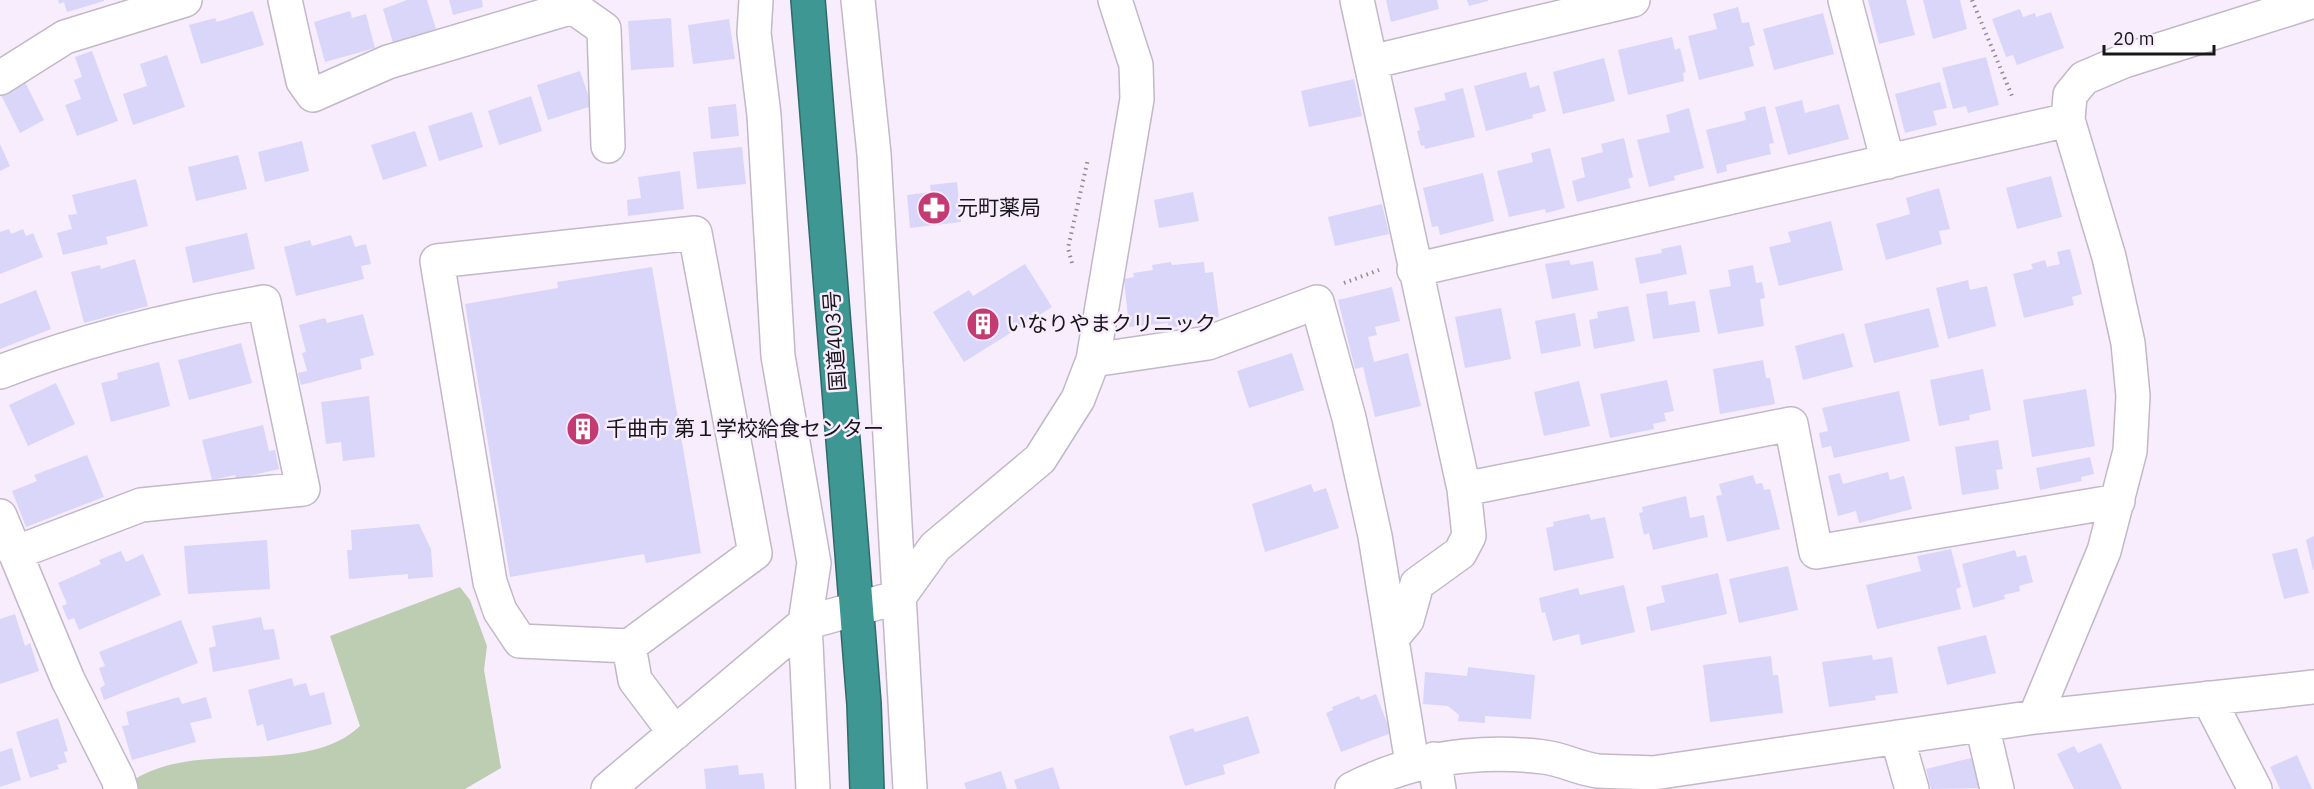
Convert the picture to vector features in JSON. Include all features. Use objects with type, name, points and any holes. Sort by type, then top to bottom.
[{"type":"highway","name":"国道403号","points":[[808,0],[856,610],[867,789]]},
{"type":"street","points":[[0,78],[65,37],[184,0]]},
{"type":"street","points":[[285,0],[303,81],[313,94],[388,62],[573,7],[604,29],[608,146]]},
{"type":"street","points":[[756,0],[754,33],[764,115],[778,356],[814,563],[805,622],[813,789]]},
{"type":"street","points":[[858,0],[874,154],[910,789]]},
{"type":"street","points":[[608,789],[805,622],[899,597],[935,547],[1040,459],[1078,399],[1093,360],[1137,99],[1136,65],[1115,0]]},
{"type":"street","points":[[1357,0],[1414,270],[1464,489],[1468,536],[1460,553],[1418,584],[1407,620],[1392,638]]},
{"type":"street","points":[[1371,62],[1633,0]]},
{"type":"street","points":[[1845,0],[1888,162]]},
{"type":"street","points":[[2035,717],[2104,551],[2131,440],[2133,396],[2128,344],[2109,257],[2068,120],[2070,95],[2084,78],[2124,62],[2314,1]]},
{"type":"street","points":[[1414,270],[2068,120]]},
{"type":"street","points":[[695,233],[755,553],[629,646],[520,641],[500,611],[489,582],[437,261],[695,233]]},
{"type":"street","points":[[0,372],[66,348],[194,315],[264,302],[303,489],[141,505],[15,553]]},
{"type":"street","points":[[1093,360],[1208,343],[1317,302],[1349,418],[1375,536],[1392,638],[1429,770]]},
{"type":"street","points":[[1464,489],[1791,424],[1816,552],[2118,501]]},
{"type":"street","points":[[0,516],[68,680],[121,789]]},
{"type":"street","points":[[629,646],[635,680],[675,734]]},
{"type":"street","points":[[1352,789],[1485,755],[1546,757],[1638,780],[1653,773],[2035,717],[2314,687]]},
{"type":"street","points":[[2208,698],[2255,789]]},
{"type":"street","points":[[1982,725],[1997,789]]},
{"type":"street","points":[[1897,737],[1912,789]]},
{"type":"path","points":[[1972,0],[2026,130]]},
{"type":"path","points":[[1317,302],[1325,290],[1395,264],[1414,270]]},
{"type":"green space","points":[[460,587],[470,600],[487,646],[484,670],[501,768],[465,789],[137,789],[135,779],[161,767],[190,761],[311,751],[337,742],[360,726],[330,636]]},
{"type":"building","points":[[58,0],[104,1],[67,12],[64,2],[59,4]]},
{"type":"building","points":[[407,0],[427,0],[436,29],[393,43],[383,9]]},
{"type":"building","points":[[449,0],[482,0],[483,7],[453,15]]},
{"type":"building","points":[[1386,0],[1437,0],[1439,9],[1391,22]]},
{"type":"building","points":[[1467,0],[1488,0],[1488,1],[1469,6]]},
{"type":"building","points":[[1868,0],[1906,0],[1915,35],[1879,44]]},
{"type":"building","points":[[1923,0],[1960,0],[1967,29],[1933,39]]},
{"type":"building","points":[[1738,7],[1742,23],[1749,22],[1755,45],[1749,47],[1754,66],[1699,80],[1688,36],[1717,29],[1713,14]]},
{"type":"building","points":[[2020,9],[2023,17],[2035,13],[2036,17],[2051,12],[2064,48],[2017,65],[2013,55],[2006,57],[1992,19]]},
{"type":"building","points":[[253,11],[264,45],[201,64],[189,25],[215,18],[217,22]]},
{"type":"building","points":[[350,11],[352,18],[366,14],[375,48],[325,62],[314,22]]},
{"type":"building","points":[[1823,13],[1834,54],[1774,70],[1763,29]]},
{"type":"building","points":[[671,18],[674,67],[631,70],[628,21]]},
{"type":"building","points":[[729,19],[735,59],[693,64],[688,25]]},
{"type":"building","points":[[1672,37],[1675,50],[1680,48],[1686,72],[1683,73],[1684,81],[1628,95],[1618,50]]},
{"type":"building","points":[[92,51],[118,121],[77,136],[65,105],[81,99],[74,80],[82,77],[75,57]]},
{"type":"building","points":[[167,55],[185,107],[133,125],[123,94],[147,86],[140,64]]},
{"type":"building","points":[[1986,57],[1999,105],[1968,113],[1966,106],[1953,109],[1942,68]]},
{"type":"building","points":[[1604,58],[1615,101],[1563,114],[1553,72]]},
{"type":"building","points":[[580,71],[592,106],[548,120],[537,85]]},
{"type":"building","points":[[1526,72],[1530,88],[1539,85],[1546,111],[1532,115],[1533,118],[1486,131],[1474,86]]},
{"type":"building","points":[[1354,79],[1362,116],[1309,127],[1301,91]]},
{"type":"building","points":[[25,82],[44,120],[20,133],[1,95]]},
{"type":"building","points":[[1940,82],[1947,108],[1933,111],[1937,125],[1905,133],[1895,94]]},
{"type":"building","points":[[1463,88],[1475,137],[1425,149],[1424,145],[1421,146],[1417,131],[1420,130],[1414,108],[1446,100],[1444,93]]},
{"type":"building","points":[[531,96],[542,131],[499,145],[488,111]]},
{"type":"building","points":[[1802,100],[1805,113],[1839,104],[1849,139],[1788,155],[1775,107]]},
{"type":"building","points":[[736,104],[739,136],[711,139],[708,107]]},
{"type":"building","points":[[1765,106],[1774,143],[1769,144],[1771,154],[1726,165],[1727,171],[1717,174],[1706,130],[1746,120],[1744,112]]},
{"type":"building","points":[[1689,108],[1704,168],[1674,176],[1675,180],[1649,187],[1637,140],[1670,132],[1666,115]]},
{"type":"building","points":[[472,112],[483,147],[439,161],[428,126]]},
{"type":"building","points":[[415,131],[427,166],[383,180],[371,145]]},
{"type":"building","points":[[1624,138],[1633,177],[1628,179],[1631,188],[1577,202],[1572,181],[1585,177],[1581,158],[1603,152],[1601,144]]},
{"type":"building","points":[[302,141],[309,171],[265,182],[258,152]]},
{"type":"building","points":[[0,144],[10,166],[0,171]]},
{"type":"building","points":[[742,147],[746,184],[697,189],[693,152]]},
{"type":"building","points":[[1550,148],[1565,208],[1546,213],[1545,209],[1509,217],[1497,171],[1533,162],[1531,153]]},
{"type":"building","points":[[238,155],[247,189],[196,201],[188,167]]},
{"type":"building","points":[[680,171],[684,209],[628,216],[627,200],[641,198],[638,177]]},
{"type":"building","points":[[1483,173],[1494,221],[1440,235],[1438,226],[1432,227],[1423,188]]},
{"type":"building","points":[[2051,176],[2062,217],[2017,229],[2006,188]]},
{"type":"building","points":[[136,179],[148,226],[106,237],[108,244],[63,255],[57,233],[72,229],[68,215],[77,214],[72,195]]},
{"type":"building","name":"元町薬局","points":[[957,182],[961,222],[910,228],[907,195],[931,192],[930,185]]},
{"type":"building","points":[[1939,188],[1950,229],[1939,231],[1942,244],[1886,260],[1876,224],[1910,214],[1906,198]]},
{"type":"building","points":[[1193,192],[1199,221],[1159,228],[1154,200]]},
{"type":"building","points":[[1382,204],[1389,234],[1335,246],[1328,217]]},
{"type":"building","points":[[1831,221],[1843,270],[1779,286],[1769,247],[1791,242],[1788,232]]},
{"type":"building","points":[[9,229],[11,234],[23,229],[26,236],[33,233],[43,257],[0,274],[0,232]]},
{"type":"building","points":[[247,233],[255,269],[193,283],[185,247]]},
{"type":"building","points":[[351,235],[355,247],[366,244],[371,264],[361,266],[364,279],[296,296],[284,247],[310,240],[312,246]]},
{"type":"building","points":[[1681,245],[1687,274],[1640,284],[1635,258],[1662,253],[1661,249]]},
{"type":"building","points":[[2070,249],[2082,294],[2072,297],[2074,305],[2024,318],[2013,274],[2033,269],[2031,264],[2045,260],[2047,267],[2060,264],[2057,252]]},
{"type":"building","points":[[135,259],[148,306],[84,323],[71,272],[100,265],[101,269]]},
{"type":"building","points":[[1569,260],[1571,265],[1593,261],[1598,290],[1552,299],[1545,264]]},
{"type":"building","points":[[1171,262],[1172,265],[1204,262],[1205,273],[1213,272],[1219,317],[1184,322],[1184,326],[1168,328],[1168,323],[1129,327],[1124,279],[1134,277],[1133,273],[1153,270],[1152,265]]},
{"type":"building","name":"いなりやまクリニック","points":[[1025,264],[1052,307],[964,362],[933,312],[969,290],[973,296]]},
{"type":"building","points":[[1753,265],[1756,283],[1762,282],[1765,298],[1760,299],[1764,326],[1718,334],[1709,290],[1731,286],[1728,270]]},
{"type":"building","name":"千曲市 第１学校給食センター","points":[[652,267],[701,553],[646,563],[644,554],[510,577],[465,304],[558,288],[557,282]]},
{"type":"building","points":[[1968,280],[1970,290],[1987,286],[1996,326],[1948,339],[1936,288]]},
{"type":"building","points":[[1392,287],[1400,321],[1375,327],[1377,335],[1368,337],[1374,362],[1408,353],[1421,406],[1375,417],[1363,367],[1355,369],[1338,300]]},
{"type":"building","points":[[36,290],[51,329],[0,349],[0,304]]},
{"type":"building","points":[[1667,291],[1669,305],[1695,301],[1700,332],[1653,339],[1646,294]]},
{"type":"building","points":[[1628,306],[1635,341],[1594,349],[1589,320],[1598,318],[1597,312]]},
{"type":"building","points":[[1501,308],[1511,359],[1465,368],[1455,317]]},
{"type":"building","points":[[1929,308],[1939,347],[1874,363],[1864,324]]},
{"type":"building","points":[[1575,313],[1581,346],[1541,354],[1535,321]]},
{"type":"building","points":[[363,314],[374,355],[360,359],[362,369],[301,385],[298,373],[307,371],[302,353],[306,352],[299,325],[325,318],[327,323]]},
{"type":"building","points":[[1844,333],[1853,367],[1803,380],[1795,346]]},
{"type":"building","points":[[241,343],[252,383],[189,400],[178,360]]},
{"type":"building","points":[[1292,353],[1304,390],[1249,408],[1237,371]]},
{"type":"building","points":[[1763,360],[1766,378],[1770,378],[1775,404],[1720,414],[1713,369]]},
{"type":"building","points":[[159,362],[170,406],[111,422],[101,383],[118,379],[117,373]]},
{"type":"building","points":[[1983,369],[1991,410],[1969,415],[1970,420],[1939,426],[1930,380]]},
{"type":"building","points":[[1667,380],[1674,411],[1664,413],[1666,421],[1653,424],[1654,429],[1610,438],[1600,394]]},
{"type":"building","points":[[1579,381],[1590,426],[1544,436],[1534,392]]},
{"type":"building","points":[[56,383],[75,424],[28,446],[9,405]]},
{"type":"building","points":[[2086,389],[2095,446],[2032,457],[2023,400]]},
{"type":"building","points":[[1899,391],[1910,441],[1834,458],[1831,446],[1822,448],[1819,433],[1828,431],[1822,408]]},
{"type":"building","points":[[369,396],[375,457],[343,461],[341,442],[326,444],[321,402]]},
{"type":"building","points":[[263,425],[269,451],[275,450],[279,469],[237,479],[235,475],[212,480],[202,440]]},
{"type":"building","points":[[1998,440],[2003,469],[1996,470],[1999,489],[1962,495],[1955,447]]},
{"type":"building","points":[[87,455],[104,497],[26,527],[12,491],[37,481],[34,475]]},
{"type":"building","points":[[2090,457],[2094,474],[2081,477],[2082,481],[2040,490],[2036,468]]},
{"type":"building","points":[[1888,472],[1890,480],[1904,476],[1912,509],[1859,523],[1856,511],[1838,516],[1828,476],[1840,473],[1843,484]]},
{"type":"building","points":[[1753,475],[1756,484],[1762,483],[1764,490],[1770,489],[1780,529],[1727,542],[1716,496],[1722,495],[1719,484]]},
{"type":"building","points":[[1311,484],[1314,492],[1326,488],[1339,528],[1265,552],[1252,504]]},
{"type":"building","points":[[1686,496],[1690,518],[1704,515],[1708,537],[1653,550],[1649,533],[1644,535],[1639,513],[1643,512],[1642,507]]},
{"type":"building","points":[[1589,514],[1591,520],[1605,517],[1614,558],[1554,571],[1546,528],[1554,526],[1553,522]]},
{"type":"building","points":[[419,524],[431,549],[433,577],[408,579],[408,574],[349,579],[347,550],[352,550],[351,530]]},
{"type":"building","points":[[2314,536],[2314,570],[2313,570],[2306,540]]},
{"type":"building","points":[[267,540],[270,589],[188,594],[184,546]]},
{"type":"building","points":[[2297,548],[2309,593],[2284,599],[2272,554]]},
{"type":"building","points":[[1951,549],[1961,587],[1956,589],[1961,609],[1877,629],[1866,585],[1921,571],[1917,556]]},
{"type":"building","points":[[2015,550],[2017,557],[2026,555],[2033,582],[2019,586],[2020,591],[2004,595],[2005,599],[1973,608],[1962,564]]},
{"type":"building","points":[[121,551],[126,562],[143,554],[161,595],[79,630],[74,618],[68,620],[62,606],[67,604],[58,583],[101,564],[99,560]]},
{"type":"building","points":[[1788,566],[1798,610],[1739,623],[1729,579]]},
{"type":"building","points":[[1718,573],[1727,614],[1651,631],[1646,607],[1665,602],[1661,586]]},
{"type":"building","points":[[1624,585],[1635,632],[1581,645],[1579,634],[1553,641],[1539,598],[1578,588],[1580,595]]},
{"type":"building","points":[[15,614],[25,646],[30,643],[39,671],[0,684],[0,619]]},
{"type":"building","points":[[261,617],[264,630],[274,629],[280,659],[213,672],[209,648],[216,646],[212,626]]},
{"type":"building","points":[[181,620],[198,663],[104,700],[100,688],[105,685],[99,668],[105,666],[99,652]]},
{"type":"building","points":[[1986,635],[1996,673],[1947,685],[1937,647]]},
{"type":"building","points":[[1872,655],[1873,660],[1892,657],[1898,693],[1875,696],[1876,700],[1829,707],[1822,662]]},
{"type":"building","points":[[1771,656],[1773,675],[1778,675],[1783,713],[1710,722],[1703,665]]},
{"type":"building","points":[[1468,667],[1535,675],[1531,719],[1485,716],[1485,723],[1458,721],[1459,715],[1448,706],[1423,704],[1425,672],[1467,676]]},
{"type":"building","points":[[292,678],[294,686],[306,683],[310,696],[324,692],[332,724],[267,741],[263,724],[257,726],[248,690]]},
{"type":"building","points":[[1376,694],[1391,733],[1341,752],[1326,713],[1333,710],[1332,707],[1359,696],[1361,700]]},
{"type":"building","points":[[179,697],[182,704],[206,697],[212,718],[190,723],[196,742],[132,760],[122,726],[129,725],[126,712]]},
{"type":"building","points":[[1248,716],[1260,753],[1223,765],[1225,774],[1185,786],[1169,736],[1193,728],[1195,732]]},
{"type":"building","points":[[58,718],[68,751],[64,752],[67,762],[57,765],[59,769],[30,778],[16,732]]},
{"type":"building","points":[[2101,743],[2122,789],[2074,789],[2057,754],[2074,746],[2078,753]]},
{"type":"building","points":[[12,748],[21,780],[0,787],[0,752]]},
{"type":"building","points":[[2297,755],[2312,789],[2280,789],[2270,767]]},
{"type":"building","points":[[1975,757],[1983,788],[1931,789],[1926,769]]},
{"type":"building","points":[[738,765],[739,775],[763,773],[765,789],[706,789],[704,769]]},
{"type":"building","points":[[1053,767],[1060,789],[1017,789],[1014,780]]},
{"type":"building","points":[[1001,771],[1007,789],[966,789],[964,783]]},
{"type":"place","name":"元町薬局","points":[[934,208]]},
{"type":"place","name":"いなりやまクリニック","points":[[983,324]]},
{"type":"place","name":"千曲市 第１学校給食センター","points":[[583,429]]}]
